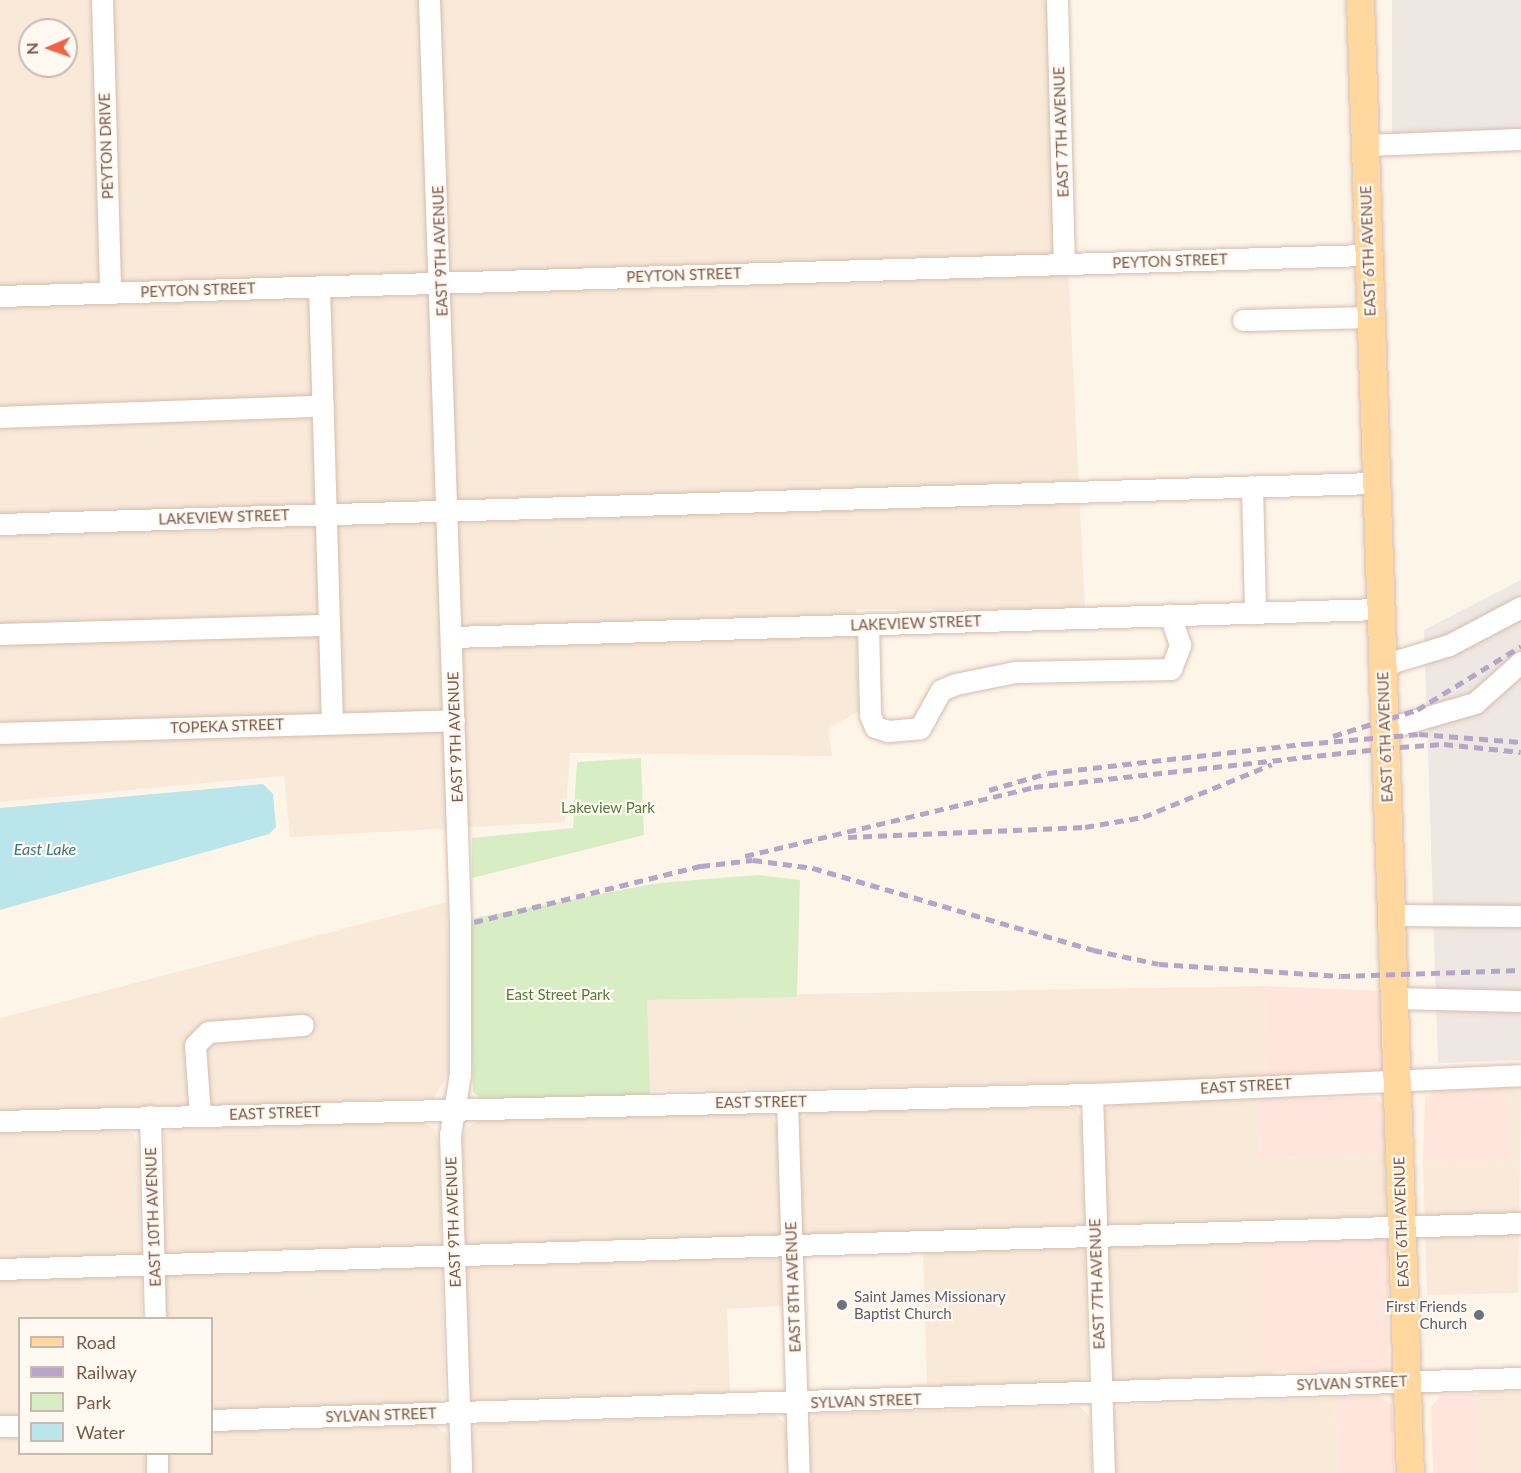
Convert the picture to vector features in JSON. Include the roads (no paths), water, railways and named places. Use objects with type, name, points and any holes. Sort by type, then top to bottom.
[{"type":"main road","name":"EAST 6TH AVENUE","points":[[1360,0],[1410,1473]]},
{"type":"street","name":"PEYTON DRIVE","points":[[102,0],[110,292]]},
{"type":"street","name":"EAST 9TH AVENUE","points":[[429,0],[441,283],[460,929],[456,1109],[450,1135],[461,1473]]},
{"type":"street","name":"EAST 7TH AVENUE","points":[[1057,0],[1065,264]]},
{"type":"street","points":[[1365,145],[1521,139]]},
{"type":"street","name":"PEYTON STREET","points":[[0,296],[1368,255]]},
{"type":"street","points":[[319,286],[332,723]]},
{"type":"street","points":[[1243,320],[1371,317]]},
{"type":"street","points":[[0,417],[323,406]]},
{"type":"street","name":"LAKEVIEW STREET","points":[[0,524],[1376,483]]},
{"type":"street","points":[[1252,486],[1255,613]]},
{"type":"street","points":[[1383,671],[1394,662],[1449,645],[1521,607]]},
{"type":"street","name":"LAKEVIEW STREET","points":[[452,637],[1380,609]]},
{"type":"street","points":[[868,624],[870,715],[875,727],[888,731],[920,728],[941,690],[956,684],[1015,672],[1171,669],[1180,645],[1170,615]]},
{"type":"street","points":[[0,634],[329,625]]},
{"type":"street","points":[[1384,729],[1474,703],[1521,662]]},
{"type":"street","name":"TOPEKA STREET","points":[[0,733],[454,720]]},
{"type":"street","points":[[1391,915],[1521,916]]},
{"type":"street","points":[[1394,998],[1521,1001]]},
{"type":"street","points":[[200,1115],[195,1045],[208,1032],[303,1025]]},
{"type":"street","name":"EAST STREET","points":[[0,1121],[1092,1094],[1521,1075]]},
{"type":"street","name":"EAST 7TH AVENUE","points":[[1092,1094],[1104,1473]]},
{"type":"street","name":"EAST 8TH AVENUE","points":[[787,1101],[799,1473]]},
{"type":"street","name":"EAST 10TH AVENUE","points":[[150,1116],[155,1317]]},
{"type":"street","points":[[0,1269],[1096,1238],[1521,1223]]},
{"type":"street","name":"SYLVAN STREET","points":[[213,1420],[1521,1378]]},
{"type":"street","points":[[0,1426],[18,1426]]},
{"type":"street","points":[[157,1455],[157,1473]]},
{"type":"water","name":"East Lake","points":[[263,784],[273,794],[276,827],[269,834],[0,910],[0,808]]},
{"type":"railway","points":[[1333,736],[1417,710],[1521,646]]},
{"type":"railway","points":[[989,790],[1048,773],[1304,744],[1419,734],[1521,742]]},
{"type":"railway","points":[[745,856],[1034,787],[1385,748],[1444,744],[1521,752]]},
{"type":"railway","points":[[848,837],[1085,827],[1143,817],[1272,764]]},
{"type":"railway","points":[[474,922],[701,866],[753,860],[813,868],[1093,950],[1159,964],[1341,976],[1521,970]]},
{"type":"place","name":"Saint James Missionary Baptist Church","points":[[842,1305]]},
{"type":"place","name":"First Friends Church","points":[[1479,1315]]},
{"type":"park label","name":"Lakeview Park","points":[[608,808]]},
{"type":"park label","name":"East Street Park","points":[[558,995]]}]
